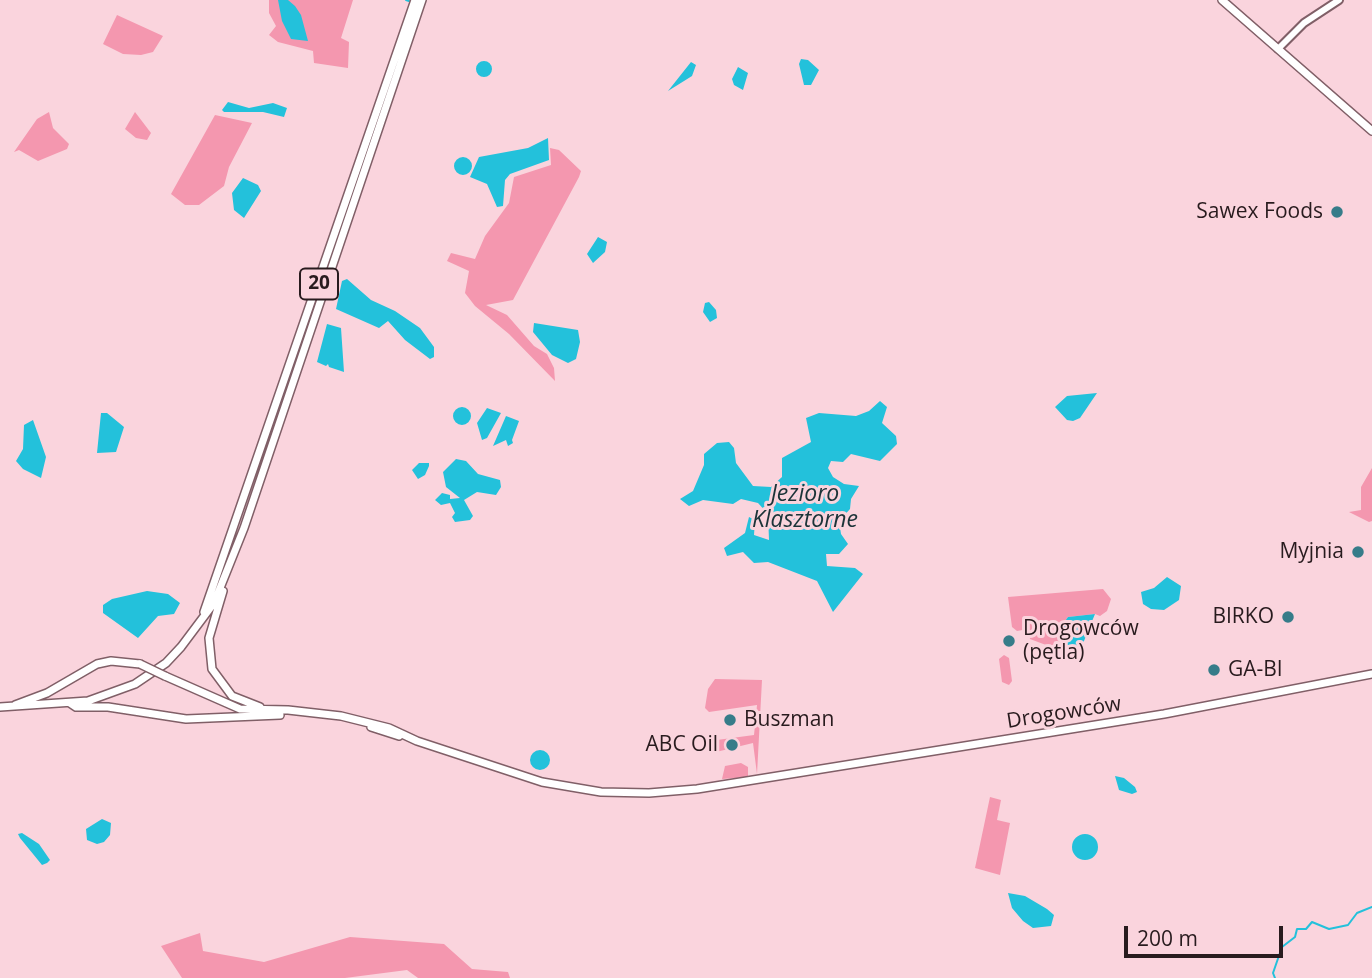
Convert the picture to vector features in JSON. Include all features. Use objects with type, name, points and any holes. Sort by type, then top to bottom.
[{"type":"main road","name":"20","points":[[198,625],[415,0]]},
{"type":"main road","name":"20","points":[[0,707],[70,704],[109,695],[148,676],[181,648],[214,603],[422,0]]},
{"type":"main road","points":[[1222,0],[1372,131]]},
{"type":"main road","points":[[230,563],[209,638],[209,662],[217,680],[227,692],[240,701],[267,710]]},
{"type":"main road","points":[[14,706],[47,693],[97,664],[111,661],[140,664],[232,707],[341,716],[389,728],[410,738]]},
{"type":"main road","name":"Drogowców","points":[[410,738],[531,779],[601,792],[673,792],[1220,705],[1372,674]]},
{"type":"main road","points":[[70,704],[76,707],[108,707],[186,719],[281,715],[319,717],[410,738]]},
{"type":"street","points":[[1278,49],[1296,30],[1339,0]]},
{"type":"shaded area","points":[[269,0],[353,0],[341,38],[349,42],[348,68],[314,63],[313,51],[278,42],[269,35],[276,26],[269,13]]},
{"type":"shaded area","points":[[117,15],[163,36],[153,52],[141,55],[123,54],[103,44]]},
{"type":"shaded area","points":[[49,112],[53,128],[69,144],[67,149],[38,161],[19,150],[14,152],[37,119]]},
{"type":"shaded area","points":[[135,112],[151,133],[147,140],[136,138],[125,129]]},
{"type":"shaded area","points":[[215,115],[252,123],[229,167],[224,186],[199,205],[185,205],[171,194]]},
{"type":"shaded area","points":[[550,148],[559,150],[581,171],[579,177],[513,300],[486,305],[507,315],[534,346],[547,354],[554,368],[555,381],[509,334],[475,306],[465,293],[469,271],[447,261],[451,253],[475,259],[485,236],[509,203],[514,177],[551,165]]},
{"type":"shaded area","points":[[1372,468],[1372,521],[1369,522],[1349,512],[1361,510],[1361,487]]},
{"type":"shaded area","points":[[1103,589],[1111,599],[1107,611],[1100,616],[1095,614],[1068,617],[1060,628],[1064,648],[1078,647],[1078,653],[1062,651],[1030,639],[1028,629],[1017,631],[1012,627],[1008,597]]},
{"type":"shaded area","points":[[1004,655],[1009,658],[1012,681],[1009,685],[1002,682],[999,659]]},
{"type":"shaded area","points":[[715,679],[762,680],[757,774],[753,743],[716,752],[717,740],[754,735],[757,705],[709,712],[705,708],[708,689]]},
{"type":"shaded area","points":[[741,763],[748,767],[748,777],[722,779],[725,766]]},
{"type":"shaded area","points":[[990,797],[1001,800],[997,820],[1010,823],[1000,875],[975,868]]},
{"type":"shaded area","points":[[200,933],[203,951],[264,962],[350,937],[444,944],[472,969],[508,972],[510,978],[418,978],[407,970],[345,978],[182,978],[161,946]]},
{"type":"water","points":[[278,0],[288,0],[295,6],[301,15],[308,41],[291,39],[282,21]]},
{"type":"water","points":[[801,59],[808,60],[819,70],[811,85],[804,85],[799,64]]},
{"type":"water","points":[[484,61],[492,69],[484,77],[476,69]]},
{"type":"water","points":[[691,62],[696,65],[692,76],[668,91]]},
{"type":"water","points":[[738,67],[748,73],[743,90],[734,85],[732,79]]},
{"type":"water","points":[[228,102],[249,108],[273,103],[287,108],[284,117],[263,112],[224,112],[222,110]]},
{"type":"water","points":[[548,138],[549,160],[510,174],[505,180],[503,206],[497,207],[487,184],[470,177],[479,157],[528,148]]},
{"type":"water","points":[[463,157],[469,160],[472,166],[469,172],[463,175],[457,172],[454,166],[457,160]]},
{"type":"water","points":[[243,178],[258,185],[261,191],[244,218],[234,210],[232,193]]},
{"type":"water","points":[[598,237],[607,242],[605,252],[593,263],[587,254]]},
{"type":"water","points":[[347,279],[371,300],[395,311],[420,328],[434,347],[434,357],[430,359],[405,340],[388,321],[379,328],[336,309],[342,281]]},
{"type":"water","points":[[709,302],[716,310],[717,318],[710,322],[703,312],[705,303]]},
{"type":"water","points":[[534,323],[578,330],[580,342],[576,359],[568,363],[552,355],[533,332]]},
{"type":"water","points":[[327,324],[341,328],[344,372],[317,362]]},
{"type":"water","points":[[1097,393],[1080,418],[1073,421],[1067,420],[1055,407],[1067,396]]},
{"type":"water","name":"Jezioro Klasztorne","points":[[880,401],[887,407],[882,423],[896,436],[897,444],[880,461],[851,454],[843,462],[831,461],[828,468],[833,477],[844,484],[859,486],[851,499],[850,509],[839,521],[841,534],[848,544],[839,554],[826,554],[827,566],[855,568],[863,574],[833,612],[817,581],[768,562],[754,563],[743,552],[727,556],[724,548],[745,533],[749,517],[755,520],[754,535],[769,540],[768,514],[758,503],[741,499],[733,504],[703,500],[689,506],[680,499],[693,491],[704,465],[704,454],[717,443],[729,442],[734,448],[736,463],[753,486],[771,487],[782,477],[782,458],[811,442],[806,418],[819,413],[856,416],[869,411]]},
{"type":"water","points":[[458,407],[466,407],[471,416],[469,423],[458,425],[453,420],[453,412]]},
{"type":"water","points":[[487,408],[501,413],[487,438],[482,440],[477,423]]},
{"type":"water","points":[[101,413],[107,413],[124,427],[116,452],[97,453]]},
{"type":"water","points":[[506,416],[519,421],[513,443],[508,446],[506,440],[493,446]]},
{"type":"water","points":[[33,420],[46,457],[41,478],[23,469],[16,461],[23,449],[24,425]]},
{"type":"water","points":[[456,459],[466,461],[478,474],[500,480],[501,487],[496,495],[477,492],[464,500],[473,516],[470,520],[455,522],[452,517],[455,513],[450,503],[441,505],[435,500],[442,493],[450,495],[450,499],[460,498],[446,487],[443,472]]},
{"type":"water","points":[[419,463],[429,463],[429,466],[425,475],[418,479],[412,470]]},
{"type":"water","points":[[1167,577],[1181,586],[1179,600],[1164,610],[1151,609],[1143,604],[1141,592],[1154,588]]},
{"type":"water","points":[[147,591],[168,594],[180,603],[174,614],[158,616],[138,638],[103,613],[103,605],[112,599]]},
{"type":"water","points":[[1095,614],[1084,641],[1078,647],[1064,648],[1060,628],[1068,617]]},
{"type":"water","points":[[540,750],[547,753],[550,760],[547,767],[540,770],[533,767],[530,760],[533,753]]},
{"type":"water","points":[[1115,776],[1124,778],[1137,792],[1132,794],[1119,790]]},
{"type":"water","points":[[102,819],[111,823],[110,835],[104,842],[97,844],[87,840],[86,829]]},
{"type":"water","points":[[22,833],[39,844],[50,860],[47,863],[42,865],[20,838],[18,834]]},
{"type":"water","points":[[1085,834],[1094,838],[1098,847],[1094,856],[1085,860],[1076,856],[1072,847],[1076,838]]},
{"type":"water","points":[[1008,893],[1025,896],[1047,909],[1054,915],[1051,926],[1033,928],[1023,921],[1012,908]]},
{"type":"waterway","points":[[1275,978],[1273,973],[1282,947],[1295,937],[1297,929],[1306,929],[1312,922],[1329,929],[1348,925],[1357,913],[1372,907]]},
{"type":"place","name":"Sawex Foods","points":[[1337,212]]},
{"type":"place","name":"Myjnia","points":[[1358,552]]},
{"type":"place","name":"BIRKO","points":[[1288,617]]},
{"type":"place","name":"Drogowców (pętla)","points":[[1009,641]]},
{"type":"place","name":"GA-BI","points":[[1214,670]]},
{"type":"place","name":"Buszman","points":[[730,720]]},
{"type":"place","name":"ABC Oil","points":[[732,745]]}]
